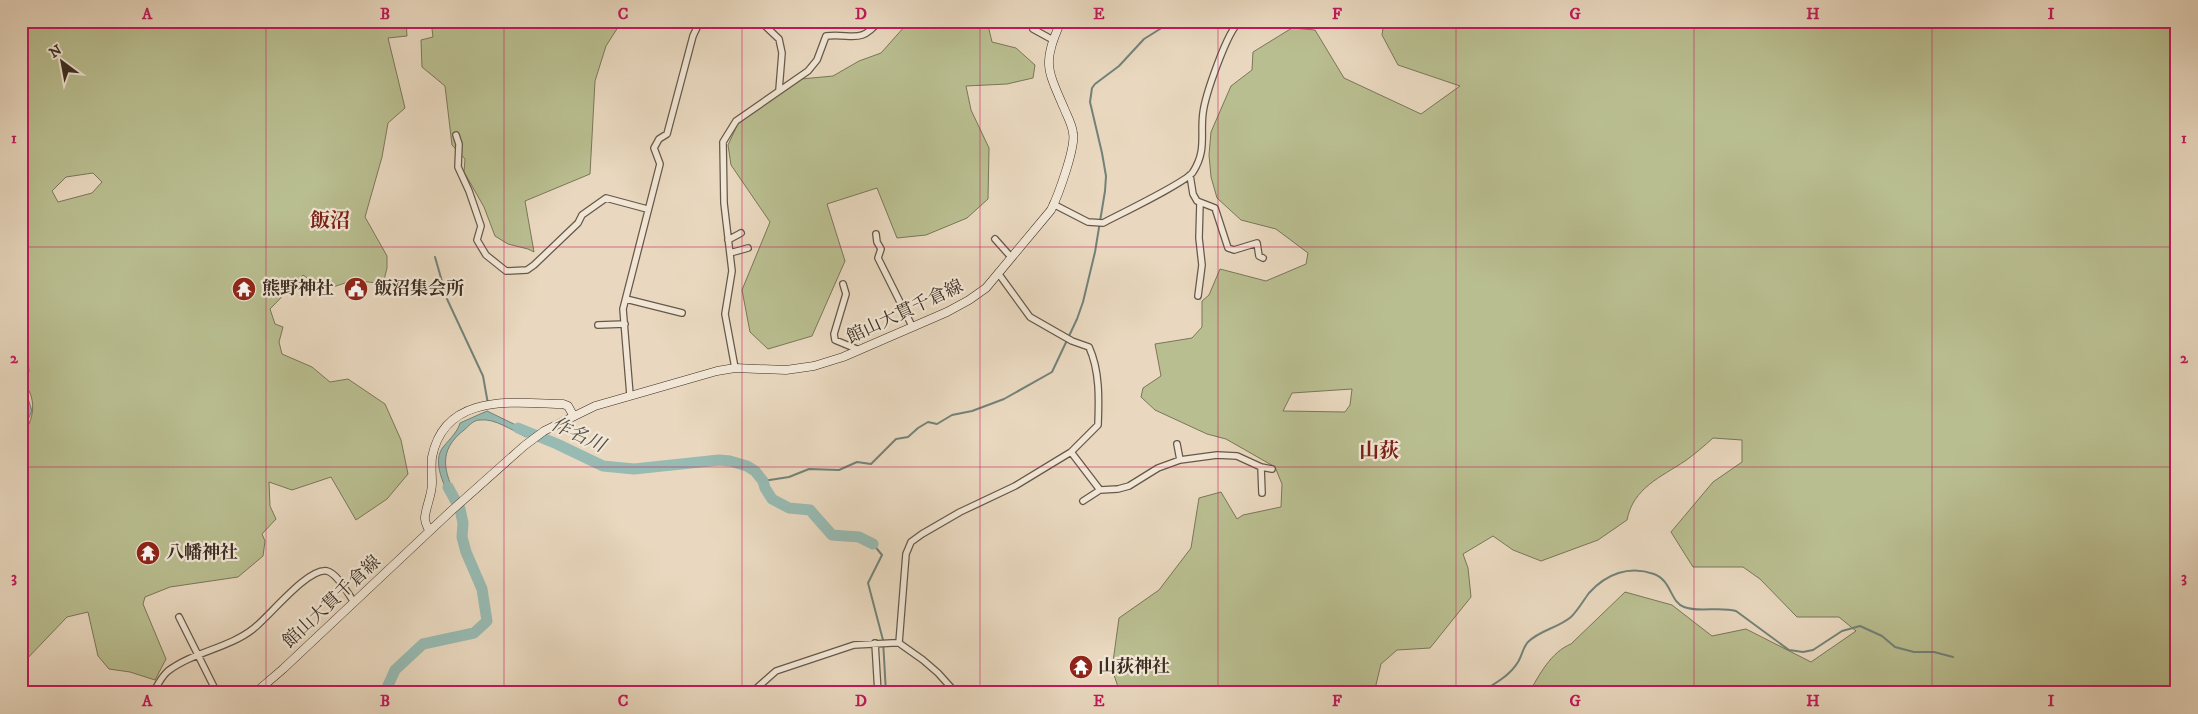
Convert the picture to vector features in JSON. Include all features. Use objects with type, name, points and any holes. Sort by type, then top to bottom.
[{"type":"main road","name":"館山大貫千倉線","points":[[254,693],[463,500],[544,431],[573,415],[595,406],[698,375],[735,368],[796,370],[829,362],[969,300],[986,288],[1046,218],[1053,204],[1074,136],[1048,70],[1048,57],[1061,21]]},
{"type":"main road","points":[[429,531],[425,517],[430,498],[432,458],[437,443],[452,422],[468,412],[488,404],[563,404],[568,406],[573,415]]},
{"type":"street","points":[[630,395],[624,309],[647,209],[660,164],[654,148],[659,139],[667,134],[693,36],[700,21]]},
{"type":"street","points":[[760,21],[779,39],[782,53],[779,90]]},
{"type":"street","points":[[735,368],[725,314],[732,271],[724,203],[723,142],[736,121],[811,68],[826,36],[860,37],[868,33],[879,21]]},
{"type":"street","points":[[1053,204],[1081,220],[1093,224],[1104,223],[1190,175],[1203,149],[1202,116],[1206,98],[1233,28],[1240,21]]},
{"type":"street","points":[[1033,29],[1053,40]]},
{"type":"street","points":[[456,134],[459,149],[458,167],[469,191],[481,226],[477,240],[486,255],[506,271],[527,270],[534,265],[578,223],[582,215],[606,198],[647,209]]},
{"type":"street","points":[[1190,175],[1193,194],[1200,204],[1199,238],[1202,265],[1198,296]]},
{"type":"street","points":[[1200,204],[1212,205],[1215,208],[1228,248],[1234,250],[1257,243],[1259,256],[1263,258]]},
{"type":"street","points":[[728,240],[740,233]]},
{"type":"street","points":[[876,234],[877,242],[881,249],[878,258],[912,326]]},
{"type":"street","points":[[995,239],[1011,257]]},
{"type":"street","points":[[730,253],[748,248]]},
{"type":"street","points":[[895,643],[906,554],[911,542],[954,515],[1015,486],[1071,452],[1098,425],[1099,404],[1094,359],[1089,347],[1058,334],[1030,317],[998,273]]},
{"type":"street","points":[[843,284],[846,294],[834,334],[835,340],[859,350]]},
{"type":"street","points":[[626,299],[682,313]]},
{"type":"street","points":[[598,325],[624,324]]},
{"type":"street","points":[[1177,444],[1180,460]]},
{"type":"street","points":[[1071,452],[1100,490]]},
{"type":"street","points":[[1084,501],[1100,490],[1129,486],[1158,468],[1180,460],[1217,455],[1237,456],[1261,467],[1272,469]]},
{"type":"street","points":[[1261,467],[1262,493]]},
{"type":"street","points":[[152,693],[169,671],[249,632],[266,619],[309,576],[326,571],[333,574],[354,602]]},
{"type":"street","points":[[179,617],[217,693]]},
{"type":"street","points":[[878,643],[878,693]]},
{"type":"street","points":[[751,693],[776,671],[854,645],[895,643],[938,673],[956,693]]},
{"type":"green space","points":[[21,21],[406,21],[407,36],[388,38],[405,108],[388,123],[382,157],[365,217],[387,256],[387,268],[383,284],[354,280],[324,290],[303,275],[270,309],[275,324],[283,327],[279,342],[282,354],[312,367],[330,382],[348,379],[385,404],[401,440],[408,474],[387,499],[356,520],[331,477],[292,490],[269,482],[270,506],[276,519],[262,534],[265,541],[263,556],[238,577],[170,587],[145,597],[143,604],[166,659],[155,680],[130,672],[109,669],[98,656],[88,612],[67,617],[21,665],[21,437],[32,416],[33,408],[30,393],[21,380],[21,374],[29,372],[27,344],[21,341]],"holes":[[[93,173],[102,182],[92,193],[58,202],[52,191],[66,177]]]},
{"type":"green space","points":[[431,21],[622,21],[606,46],[595,81],[590,174],[525,201],[534,252],[508,244],[495,236],[484,207],[464,172],[465,159],[452,145],[445,86],[422,67],[421,40],[433,37]]},
{"type":"green space","points":[[904,21],[987,21],[992,42],[1016,48],[1035,65],[1033,78],[1007,84],[966,86],[971,110],[989,148],[988,199],[967,218],[926,235],[897,238],[877,188],[827,204],[845,261],[812,336],[768,349],[750,332],[742,290],[770,222],[731,165],[728,145],[741,117],[801,79],[833,76],[859,61],[881,53],[905,26]]},
{"type":"green space","points":[[1384,21],[2177,21],[2177,693],[1529,693],[1541,672],[1557,652],[1571,644],[1625,592],[1672,605],[1712,636],[1746,629],[1811,662],[1856,631],[1839,617],[1797,617],[1760,579],[1743,567],[1693,567],[1671,532],[1713,482],[1742,462],[1742,440],[1713,438],[1689,458],[1649,484],[1635,500],[1627,520],[1598,540],[1541,561],[1513,550],[1493,536],[1463,554],[1468,568],[1471,597],[1430,648],[1397,650],[1381,664],[1374,693],[1120,693],[1112,669],[1119,618],[1159,590],[1191,548],[1199,498],[1221,492],[1237,519],[1243,515],[1281,507],[1282,484],[1275,467],[1226,439],[1207,434],[1155,410],[1141,397],[1143,388],[1161,376],[1155,344],[1192,338],[1202,327],[1202,301],[1209,295],[1220,269],[1266,281],[1306,264],[1308,253],[1276,229],[1241,220],[1217,198],[1211,177],[1209,155],[1211,132],[1231,86],[1252,70],[1253,52],[1292,28],[1315,30],[1344,78],[1421,114],[1460,86],[1398,65],[1382,35]],"holes":[[[1352,389],[1350,405],[1345,412],[1283,411],[1292,393]]]},
{"type":"water","points":[[21,383],[25,389],[32,411],[21,434]]},
{"type":"water","points":[[487,411],[520,427],[524,426],[535,431],[526,437],[492,421],[478,420],[469,425],[455,438],[446,454],[446,471],[457,498],[452,503],[440,475],[438,459],[440,452],[456,432],[460,423]]},
{"type":"waterway","points":[[763,481],[789,477],[809,469],[839,470],[857,462],[871,464],[896,439],[908,437],[928,422],[937,424],[952,415],[972,411],[1004,399],[1052,372],[1083,302],[1095,252],[1105,191],[1106,176],[1090,102],[1092,88],[1119,66],[1144,39],[1168,24],[1169,21]]},
{"type":"waterway","points":[[435,257],[447,299],[483,376],[488,404]]},
{"type":"waterway","name":"作名川","points":[[518,428],[603,466],[634,469],[719,460],[747,466],[755,471],[763,481],[772,499],[789,508],[810,510],[832,535],[859,537],[873,544]]},
{"type":"waterway","name":"作名川","points":[[375,693],[386,690],[395,670],[423,644],[474,633],[487,621],[482,589],[466,552],[462,537],[463,523],[460,509],[448,487]]},
{"type":"waterway","name":"作名川","points":[[873,544],[882,555],[868,583],[883,640],[886,693]]},
{"type":"waterway","points":[[1480,693],[1510,672],[1518,662],[1526,644],[1533,638],[1571,617],[1596,586],[1610,576],[1636,570],[1645,571],[1660,577],[1668,586],[1676,601],[1684,607],[1690,609],[1736,611],[1789,650],[1803,652],[1813,650],[1842,631],[1860,626],[1882,636],[1895,647],[1914,652],[1934,652],[1953,657]]},
{"type":"place","name":"熊野神社","points":[[244,289]]},
{"type":"place","name":"飯沼集会所","points":[[356,289]]},
{"type":"place","name":"八幡神社","points":[[148,553]]},
{"type":"place","name":"山荻神社","points":[[1081,667]]},
{"type":"district","name":"飯沼","points":[[330,221]]},
{"type":"district","name":"山荻","points":[[1379,451]]}]
